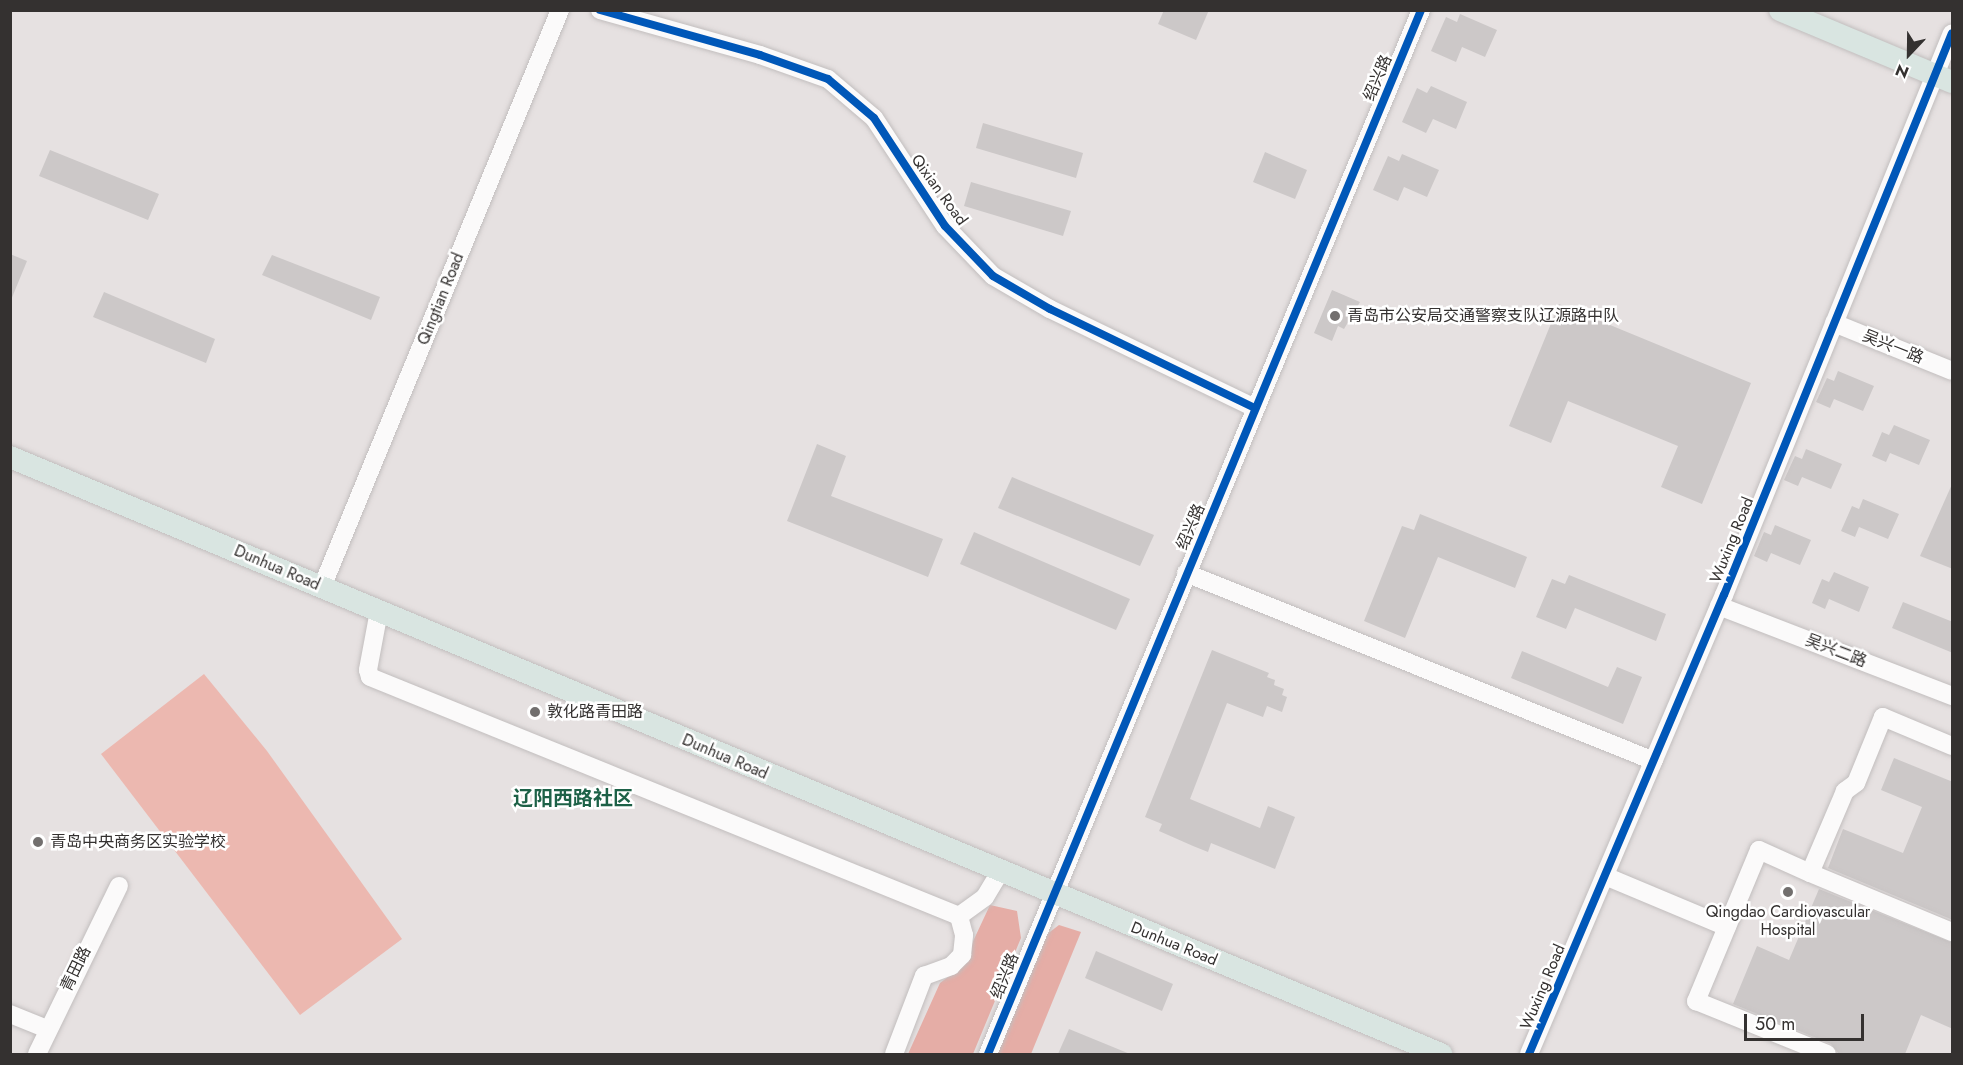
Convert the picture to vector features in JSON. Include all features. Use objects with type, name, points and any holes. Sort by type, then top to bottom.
[{"type":"main road","points":[[1780,10],[1944,78]]},
{"type":"main road","name":"Dunhua Road","points":[[10,458],[1052,894],[1441,1054]]},
{"type":"street","name":"Qingtian Road","points":[[322,587],[560,10]]},
{"type":"street","name":"Qixian Road","points":[[600,10],[760,55],[828,79],[874,118],[945,226],[993,276],[1050,309],[1255,408]]},
{"type":"street","name":"绍兴路","points":[[988,1054],[1052,894],[1421,10]]},
{"type":"street","name":"Wuxing Road","points":[[1529,1054],[1719,606],[1834,324],[1944,78],[1953,33]]},
{"type":"street","name":"吴兴一路","points":[[1834,324],[1953,372]]},
{"type":"street","points":[[1186,573],[1654,761]]},
{"type":"street","name":"吴兴二路","points":[[1719,606],[1953,696]]},
{"type":"street","points":[[379,611],[368,670],[370,677],[959,916]]},
{"type":"street","points":[[1810,873],[1845,791],[1856,783],[1882,717],[1953,746]]},
{"type":"street","points":[[1827,1054],[1805,1051],[1696,1001],[1759,850],[1953,932]]},
{"type":"street","points":[[959,916],[985,897],[1000,872]]},
{"type":"street","points":[[1605,876],[1727,927]]},
{"type":"street","name":"青田路","points":[[37,1054],[47,1029],[119,886]]},
{"type":"street","points":[[894,1054],[924,976],[951,966],[962,955],[964,935],[959,916]]},
{"type":"street","points":[[10,1014],[47,1029]]},
{"type":"shaded area","points":[[204,674],[267,751],[402,939],[300,1015],[101,754]]},
{"type":"shaded area","points":[[990,905],[1017,911],[1021,938],[973,1054],[908,1054],[940,983],[961,967]]},
{"type":"shaded area","points":[[1059,925],[1081,932],[1031,1054],[997,1054],[1042,938]]},
{"type":"building","points":[[1164,10],[1209,10],[1196,40],[1158,24]]},
{"type":"building","points":[[1460,14],[1497,30],[1485,57],[1462,47],[1456,62],[1431,51],[1446,17],[1457,22]]},
{"type":"building","points":[[1431,86],[1467,102],[1456,129],[1433,119],[1426,133],[1402,122],[1417,88],[1427,93]]},
{"type":"building","points":[[983,123],[1083,153],[1076,178],[976,148]]},
{"type":"building","points":[[50,150],[159,194],[148,220],[39,176]]},
{"type":"building","points":[[1265,152],[1307,170],[1295,199],[1253,182]]},
{"type":"building","points":[[1402,154],[1439,170],[1427,197],[1404,187],[1398,201],[1373,190],[1388,156],[1399,161]]},
{"type":"building","points":[[971,182],[1071,211],[1063,236],[964,206]]},
{"type":"building","points":[[10,254],[27,261],[11,300],[10,300]]},
{"type":"building","points":[[272,255],[380,297],[371,320],[262,275]]},
{"type":"building","name":"青岛市公安局交通警察支队辽源路中队","points":[[1332,290],[1360,302],[1344,329],[1338,326],[1332,341],[1314,333]]},
{"type":"building","points":[[104,292],[215,339],[206,363],[93,317]]},
{"type":"building","points":[[1559,304],[1751,383],[1702,504],[1661,487],[1678,446],[1568,401],[1551,443],[1509,426]]},
{"type":"building","points":[[1838,371],[1874,386],[1863,411],[1834,399],[1830,408],[1816,402],[1827,378],[1834,381]]},
{"type":"building","points":[[1894,425],[1930,440],[1919,465],[1890,453],[1886,462],[1872,456],[1882,432],[1889,435]]},
{"type":"building","points":[[817,444],[846,456],[831,496],[943,539],[928,577],[787,521]]},
{"type":"building","points":[[1806,449],[1842,464],[1831,489],[1802,477],[1798,486],[1784,480],[1795,456],[1802,459]]},
{"type":"building","points":[[1012,477],[1154,535],[1140,566],[998,508]]},
{"type":"building","points":[[1953,482],[1953,569],[1920,556]]},
{"type":"building","points":[[1863,499],[1899,514],[1888,539],[1859,527],[1855,537],[1841,531],[1852,506],[1859,509]]},
{"type":"building","points":[[1420,514],[1527,557],[1515,588],[1438,557],[1405,638],[1364,621],[1402,526],[1414,530]]},
{"type":"building","points":[[1775,525],[1811,540],[1800,565],[1771,553],[1767,562],[1754,556],[1764,532],[1771,535]]},
{"type":"building","points":[[974,532],[1130,599],[1116,630],[960,564]]},
{"type":"building","points":[[1834,572],[1869,587],[1859,612],[1829,599],[1825,609],[1812,603],[1822,579],[1829,582]]},
{"type":"building","points":[[1569,575],[1666,614],[1656,641],[1575,608],[1566,629],[1536,617],[1552,579],[1565,584]]},
{"type":"building","points":[[1903,602],[1953,622],[1953,653],[1892,628]]},
{"type":"building","points":[[1212,650],[1269,673],[1267,677],[1275,680],[1274,685],[1284,689],[1282,695],[1287,697],[1282,712],[1267,706],[1263,717],[1227,703],[1190,799],[1260,828],[1268,806],[1295,817],[1275,869],[1211,843],[1208,852],[1193,846],[1159,831],[1162,824],[1145,817]]},
{"type":"building","points":[[1522,651],[1608,687],[1617,667],[1642,677],[1623,724],[1511,678]]},
{"type":"building","points":[[1894,758],[1953,782],[1953,920],[1828,868],[1843,829],[1903,853],[1922,807],[1881,790]]},
{"type":"building","points":[[1819,889],[1953,943],[1953,1029],[1921,1015],[1905,1054],[1839,1054],[1831,1044],[1733,1004],[1757,946],[1789,960]]},
{"type":"building","points":[[1096,951],[1173,984],[1162,1011],[1085,978]]},
{"type":"building","points":[[1069,1029],[1130,1054],[1058,1054]]},
{"type":"cycle path","points":[[600,10],[760,55],[828,79],[874,118],[945,226],[993,276],[1050,309],[1255,408]]},
{"type":"cycle path","points":[[988,1054],[1421,10]]},
{"type":"cycle path","points":[[1529,1054],[1724,595],[1952,33]]},
{"type":"place","name":"青岛市公安局交通警察支队辽源路中队","points":[[1335,316]]},
{"type":"place","name":"敦化路青田路","points":[[535,712]]},
{"type":"place","name":"青岛中央商务区实验学校","points":[[38,842]]},
{"type":"place","name":"Qingdao Cardiovascular Hospital","points":[[1788,892]]},
{"type":"district","name":"辽阳西路社区","points":[[573,798]]}]
